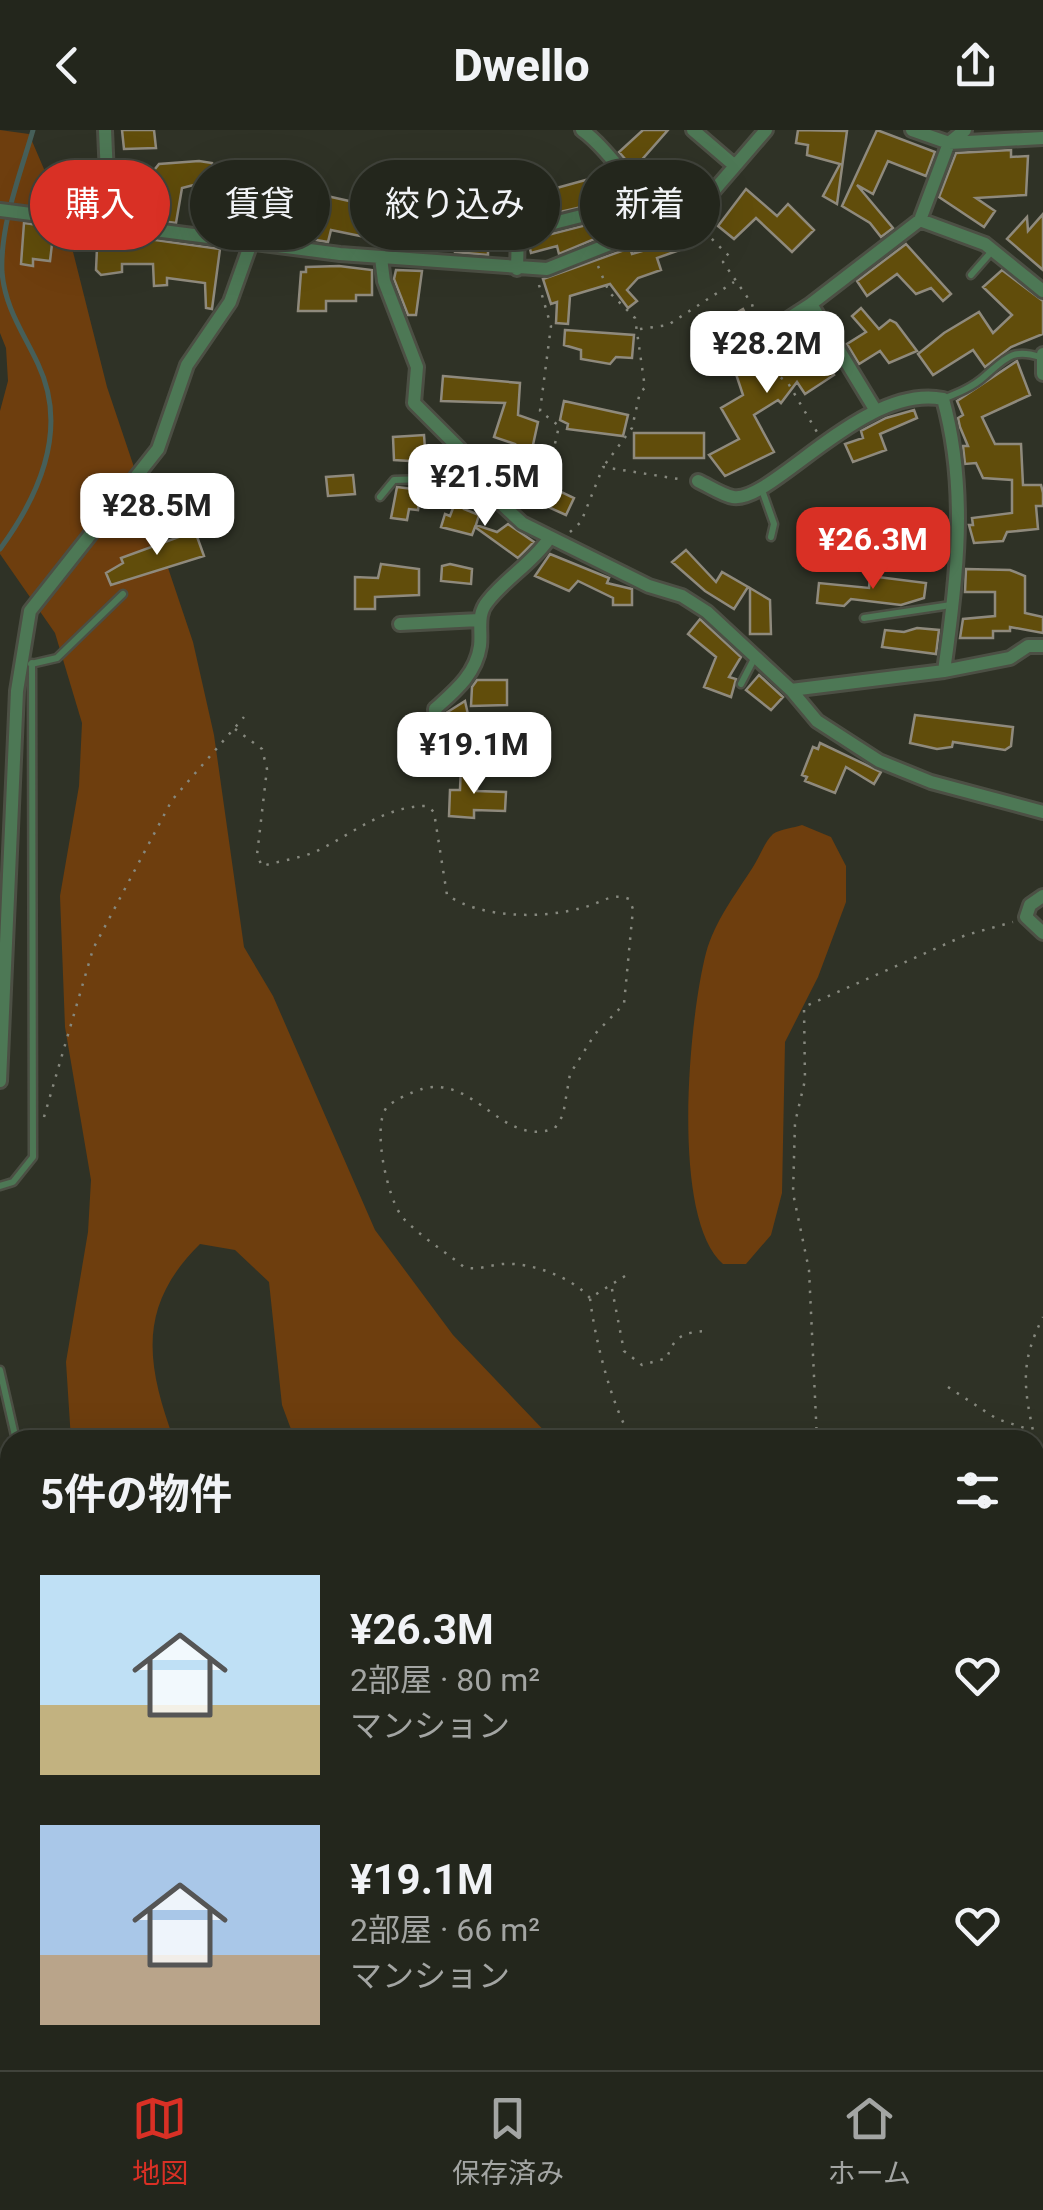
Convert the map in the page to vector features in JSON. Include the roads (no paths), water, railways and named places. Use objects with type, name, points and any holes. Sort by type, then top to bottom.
[{"type":"street","points":[[105,130],[106,160]]},
{"type":"street","points":[[582,130],[598,141],[610,160]]},
{"type":"street","points":[[694,130],[735,166]]},
{"type":"street","points":[[720,183],[766,130]]},
{"type":"street","points":[[912,130],[949,144],[1043,138]]},
{"type":"street","points":[[760,337],[811,304],[920,220],[949,144],[965,130]]},
{"type":"street","points":[[0,210],[30,213]]},
{"type":"street","points":[[517,268],[518,232],[580,216]]},
{"type":"street","points":[[920,220],[993,250],[1043,291]]},
{"type":"street","points":[[0,1080],[30,610],[158,448],[187,365],[230,302],[249,250]]},
{"type":"street","points":[[312,250],[534,269],[602,250]]},
{"type":"street","points":[[381,258],[384,281],[417,367],[414,403],[460,449],[466,470],[522,522],[553,542],[648,586],[682,596],[756,656],[817,721],[879,761],[931,782],[1043,812]]},
{"type":"street","points":[[811,304],[876,411]]},
{"type":"street","points":[[1042,355],[1043,374]]},
{"type":"street","points":[[698,481],[734,498],[761,488],[822,442],[876,411],[921,394],[943,399],[952,431],[960,526],[944,671]]},
{"type":"street","points":[[480,760],[457,752],[436,726],[435,709],[468,678],[480,643],[479,620],[486,602],[553,542]]},
{"type":"street","points":[[400,624],[479,620]]},
{"type":"street","points":[[792,690],[944,671],[1010,658],[1028,646],[1043,646]]},
{"type":"street","points":[[1043,896],[1030,906],[1026,918],[1043,932]]},
{"type":"lane","points":[[971,275],[993,250]]},
{"type":"lane","points":[[943,399],[968,388],[1011,353],[1021,350],[1042,355]]},
{"type":"lane","points":[[380,498],[394,480],[456,478],[466,470]]},
{"type":"lane","points":[[761,488],[774,524],[771,536]]},
{"type":"lane","points":[[0,1186],[14,1182],[33,1158],[26,664],[57,658],[123,594]]},
{"type":"lane","points":[[864,618],[952,604]]},
{"type":"lane","points":[[741,684],[756,656]]},
{"type":"lane","points":[[0,1370],[14,1430]]},
{"type":"waterway","points":[[0,549],[27,507],[50,437],[47,388],[11,308],[2,272],[8,218],[33,130]]}]
